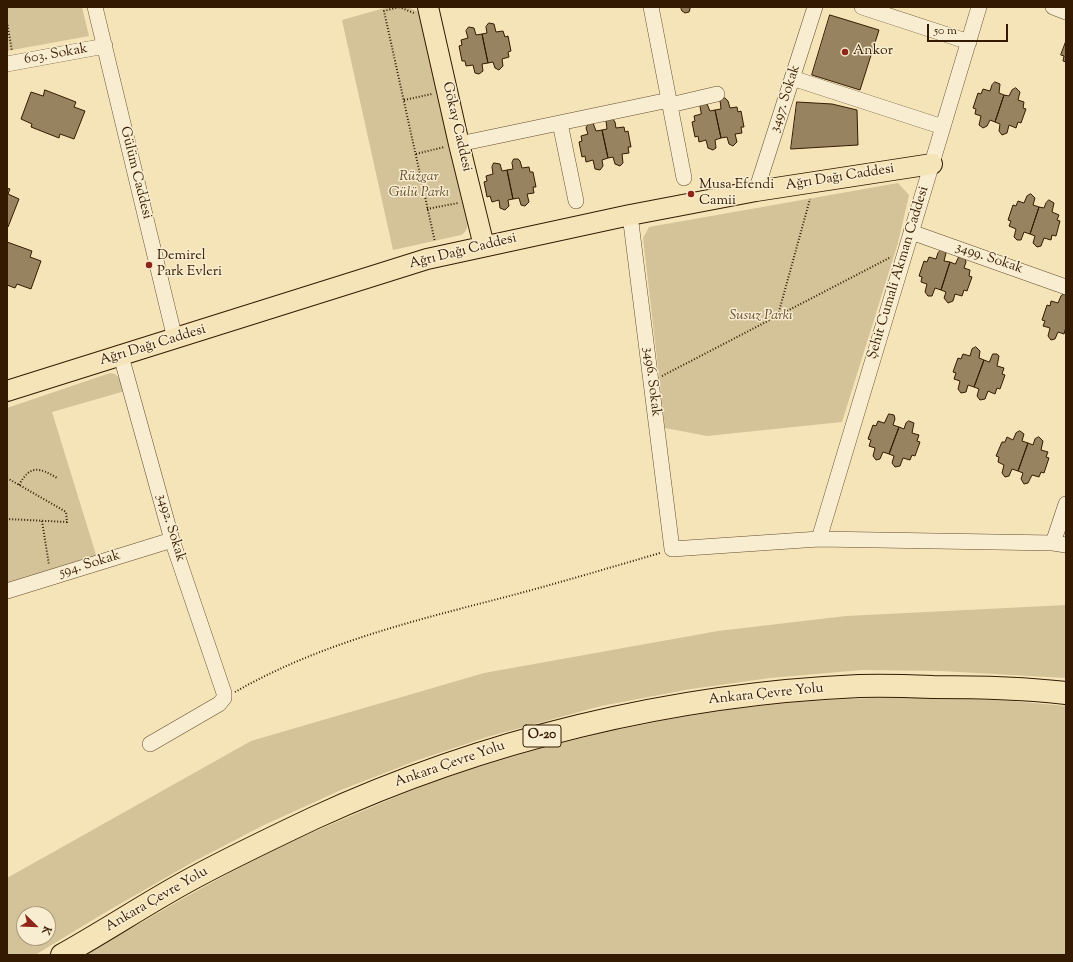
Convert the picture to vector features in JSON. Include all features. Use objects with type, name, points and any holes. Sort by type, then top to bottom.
[{"type":"highway","name":"Ankara Çevre Yolu","points":[[62,955],[194,878],[316,817],[426,772],[566,729],[633,714],[699,702],[764,693],[820,688],[861,686],[1000,688],[1066,693]]},
{"type":"main road","name":"Gökay Caddesi","points":[[428,7],[484,246]]},
{"type":"main road","name":"Ağrı Dağı Caddesi","points":[[7,391],[438,256],[630,215],[756,191],[932,164]]},
{"type":"street","name":"Gülüm Caddesi","points":[[95,7],[175,339]]},
{"type":"street","points":[[651,7],[684,178]]},
{"type":"street","name":"3497. Sokak","points":[[756,191],[815,7]]},
{"type":"street","points":[[862,7],[969,42]]},
{"type":"street","name":"Şehit Cumali Akman Caddesi","points":[[819,539],[979,7]]},
{"type":"street","points":[[1053,7],[1066,12]]},
{"type":"street","name":"603. Sokak","points":[[10,63],[104,46]]},
{"type":"street","points":[[792,78],[943,127]]},
{"type":"street","points":[[459,144],[560,123],[717,94]]},
{"type":"street","points":[[560,123],[576,201]]},
{"type":"street","name":"3496. Sokak","points":[[630,215],[672,549]]},
{"type":"street","name":"3499. Sokak","points":[[911,232],[1066,287]]},
{"type":"street","name":"3492. Sokak","points":[[121,356],[172,540],[224,693],[224,698]]},
{"type":"street","points":[[672,549],[819,539],[1060,544],[1066,504]]},
{"type":"street","name":"594. Sokak","points":[[7,591],[172,540]]},
{"type":"street","points":[[150,744],[219,704],[224,698]]},
{"type":"path","points":[[399,7],[384,11],[438,256]]},
{"type":"path","points":[[7,22],[10,63]]},
{"type":"path","points":[[404,100],[447,91]]},
{"type":"path","points":[[416,154],[459,144]]},
{"type":"path","points":[[778,315],[815,182]]},
{"type":"path","points":[[427,209],[473,201]]},
{"type":"path","points":[[651,382],[906,249]]},
{"type":"path","points":[[19,484],[24,475],[34,469],[44,470],[57,478]]},
{"type":"path","points":[[7,478],[66,512],[67,522],[7,519]]},
{"type":"path","points":[[42,520],[51,577]]},
{"type":"path","points":[[224,698],[264,676],[336,646],[439,614],[561,582],[672,549]]},
{"type":"green space","points":[[7,7],[82,7],[89,36],[7,51]]},
{"type":"green space","name":"Rüzgar Gülü Parkı","points":[[388,7],[407,7],[420,12],[468,224],[466,231],[461,235],[393,250],[342,20]]},
{"type":"green space","name":"Susuz Parkı","points":[[898,183],[909,195],[898,243],[842,422],[707,436],[665,428],[643,238],[649,227]]},
{"type":"green space","points":[[110,373],[115,374],[119,378],[125,391],[52,412],[97,558],[7,586],[7,408]]},
{"type":"green space","points":[[1066,605],[1066,678],[941,671],[862,670],[770,678],[691,689],[601,706],[487,737],[418,760],[341,790],[262,826],[193,862],[56,942],[56,906],[16,906],[16,946],[50,946],[35,955],[7,955],[7,878],[251,741],[484,673],[718,631],[846,616]]},
{"type":"green space","points":[[949,698],[1012,701],[1066,706],[1066,955],[86,955],[207,885],[256,859],[334,823],[433,782],[515,756],[598,734],[683,717],[726,710],[821,700]]},
{"type":"building","points":[[681,7],[690,7],[689,12],[685,13],[682,11]]},
{"type":"building","name":"Ankor","points":[[830,15],[879,30],[860,90],[812,75]]},
{"type":"building","points":[[489,23],[494,24],[496,32],[503,31],[505,37],[508,36],[511,51],[508,52],[509,57],[502,59],[503,66],[499,70],[495,68],[493,62],[488,63],[482,34],[487,33],[486,27]]},
{"type":"building","points":[[469,27],[474,28],[476,35],[482,34],[488,63],[482,64],[483,71],[479,74],[475,73],[473,65],[466,66],[465,61],[462,61],[459,46],[462,45],[461,40],[468,38],[466,31]]},
{"type":"building","points":[[1066,41],[1066,62],[1063,61],[1064,56],[1061,55]]},
{"type":"building","points":[[995,82],[1000,84],[999,93],[1004,95],[995,122],[990,120],[987,126],[983,128],[979,125],[981,116],[975,114],[976,109],[973,108],[978,93],[981,94],[983,89],[990,91]]},
{"type":"building","points":[[1016,88],[1020,92],[1018,100],[1024,102],[1023,108],[1026,109],[1021,123],[1018,122],[1016,128],[1009,125],[1007,133],[1002,135],[999,131],[1000,124],[995,122],[1004,95],[1009,96],[1012,90]]},
{"type":"building","points":[[45,90],[76,102],[74,107],[85,111],[74,139],[60,134],[59,138],[31,127],[32,124],[21,119],[31,92],[43,96]]},
{"type":"building","points":[[725,98],[728,101],[730,108],[737,107],[738,112],[741,111],[744,127],[741,127],[742,133],[735,134],[737,142],[733,146],[729,144],[727,137],[721,138],[715,110],[721,109],[720,100]]},
{"type":"building","points":[[797,102],[832,104],[857,110],[858,145],[791,149]]},
{"type":"building","points":[[700,104],[707,104],[710,111],[715,110],[721,138],[715,140],[716,148],[713,150],[708,148],[706,140],[699,142],[698,136],[695,137],[692,122],[695,121],[694,116],[701,114]]},
{"type":"building","points":[[612,118],[615,122],[616,128],[624,127],[625,132],[628,131],[631,147],[628,147],[629,153],[622,154],[623,163],[620,166],[615,164],[613,157],[608,158],[602,130],[607,129],[606,121]]},
{"type":"building","points":[[593,123],[596,131],[602,130],[608,158],[602,160],[603,166],[600,170],[595,169],[593,160],[586,162],[585,156],[582,157],[579,142],[582,141],[581,136],[588,134],[586,128],[588,124]]},
{"type":"building","points":[[514,159],[518,159],[520,161],[522,168],[529,167],[530,172],[533,172],[536,187],[533,187],[534,193],[527,194],[529,202],[525,206],[521,205],[519,198],[513,199],[507,170],[513,169],[512,163]]},
{"type":"building","points":[[494,163],[500,164],[502,171],[507,170],[513,199],[508,200],[509,206],[505,210],[500,208],[499,200],[492,202],[490,196],[487,197],[484,182],[487,181],[486,176],[493,174],[492,167]]},
{"type":"building","points":[[7,188],[10,189],[8,194],[19,199],[8,227],[7,226]]},
{"type":"building","points":[[1031,194],[1035,198],[1033,205],[1039,207],[1030,234],[1024,232],[1021,240],[1017,240],[1014,237],[1016,229],[1009,226],[1011,221],[1008,220],[1013,205],[1016,206],[1018,201],[1024,203],[1027,196]]},
{"type":"building","points":[[1049,200],[1054,203],[1052,212],[1059,215],[1057,220],[1060,221],[1056,236],[1052,235],[1051,240],[1044,238],[1041,246],[1037,247],[1033,243],[1035,236],[1030,234],[1039,207],[1044,208]]},
{"type":"building","points":[[7,242],[32,251],[30,257],[41,261],[31,289],[17,284],[15,288],[7,285]]},
{"type":"building","points":[[941,250],[945,251],[946,253],[944,261],[950,262],[941,290],[935,288],[932,296],[928,296],[925,292],[927,284],[921,282],[922,277],[919,276],[924,261],[927,262],[929,257],[936,259]]},
{"type":"building","points":[[959,257],[965,258],[966,262],[964,268],[970,270],[969,276],[972,277],[967,291],[964,290],[962,296],[955,294],[953,301],[948,303],[944,298],[946,292],[941,290],[950,262],[955,264]]},
{"type":"building","points":[[1066,294],[1066,327],[1064,334],[1058,332],[1055,339],[1051,340],[1048,336],[1050,328],[1043,326],[1045,321],[1042,320],[1047,305],[1050,306],[1051,301],[1058,303],[1061,296]]},
{"type":"building","points":[[976,347],[980,351],[979,358],[984,360],[974,387],[968,385],[966,392],[961,393],[958,389],[960,381],[954,379],[956,373],[953,372],[958,358],[961,359],[963,354],[970,356],[972,349]]},
{"type":"building","points":[[993,354],[997,354],[999,356],[997,366],[1004,368],[1002,374],[1005,375],[1000,389],[997,388],[995,394],[988,391],[985,399],[980,400],[977,396],[979,389],[974,387],[984,360],[989,362]]},
{"type":"building","points":[[889,414],[894,415],[895,419],[893,425],[899,427],[889,454],[883,452],[880,459],[876,460],[873,456],[875,448],[869,446],[871,440],[868,439],[873,425],[876,426],[878,421],[884,423]]},
{"type":"building","points":[[909,421],[914,423],[912,433],[919,435],[917,441],[920,442],[915,456],[912,455],[910,460],[903,458],[900,466],[895,467],[892,463],[894,456],[889,454],[899,427],[904,429],[906,423]]},
{"type":"building","points":[[1020,431],[1024,434],[1022,441],[1028,443],[1018,471],[1012,469],[1009,476],[1005,477],[1002,473],[1004,465],[998,462],[999,457],[996,456],[1002,442],[1005,442],[1007,437],[1013,440],[1016,433]]},
{"type":"building","points":[[1039,437],[1043,441],[1041,450],[1048,452],[1046,457],[1049,458],[1044,473],[1041,472],[1039,477],[1032,475],[1028,483],[1024,484],[1021,479],[1023,473],[1018,471],[1028,443],[1033,445],[1035,439]]},
{"type":"place","name":"Ankor","points":[[845,52]]},
{"type":"place","name":"Musa Efendi Camii","points":[[691,194]]},
{"type":"place","name":"Demirel Park Evleri","points":[[149,265]]}]
